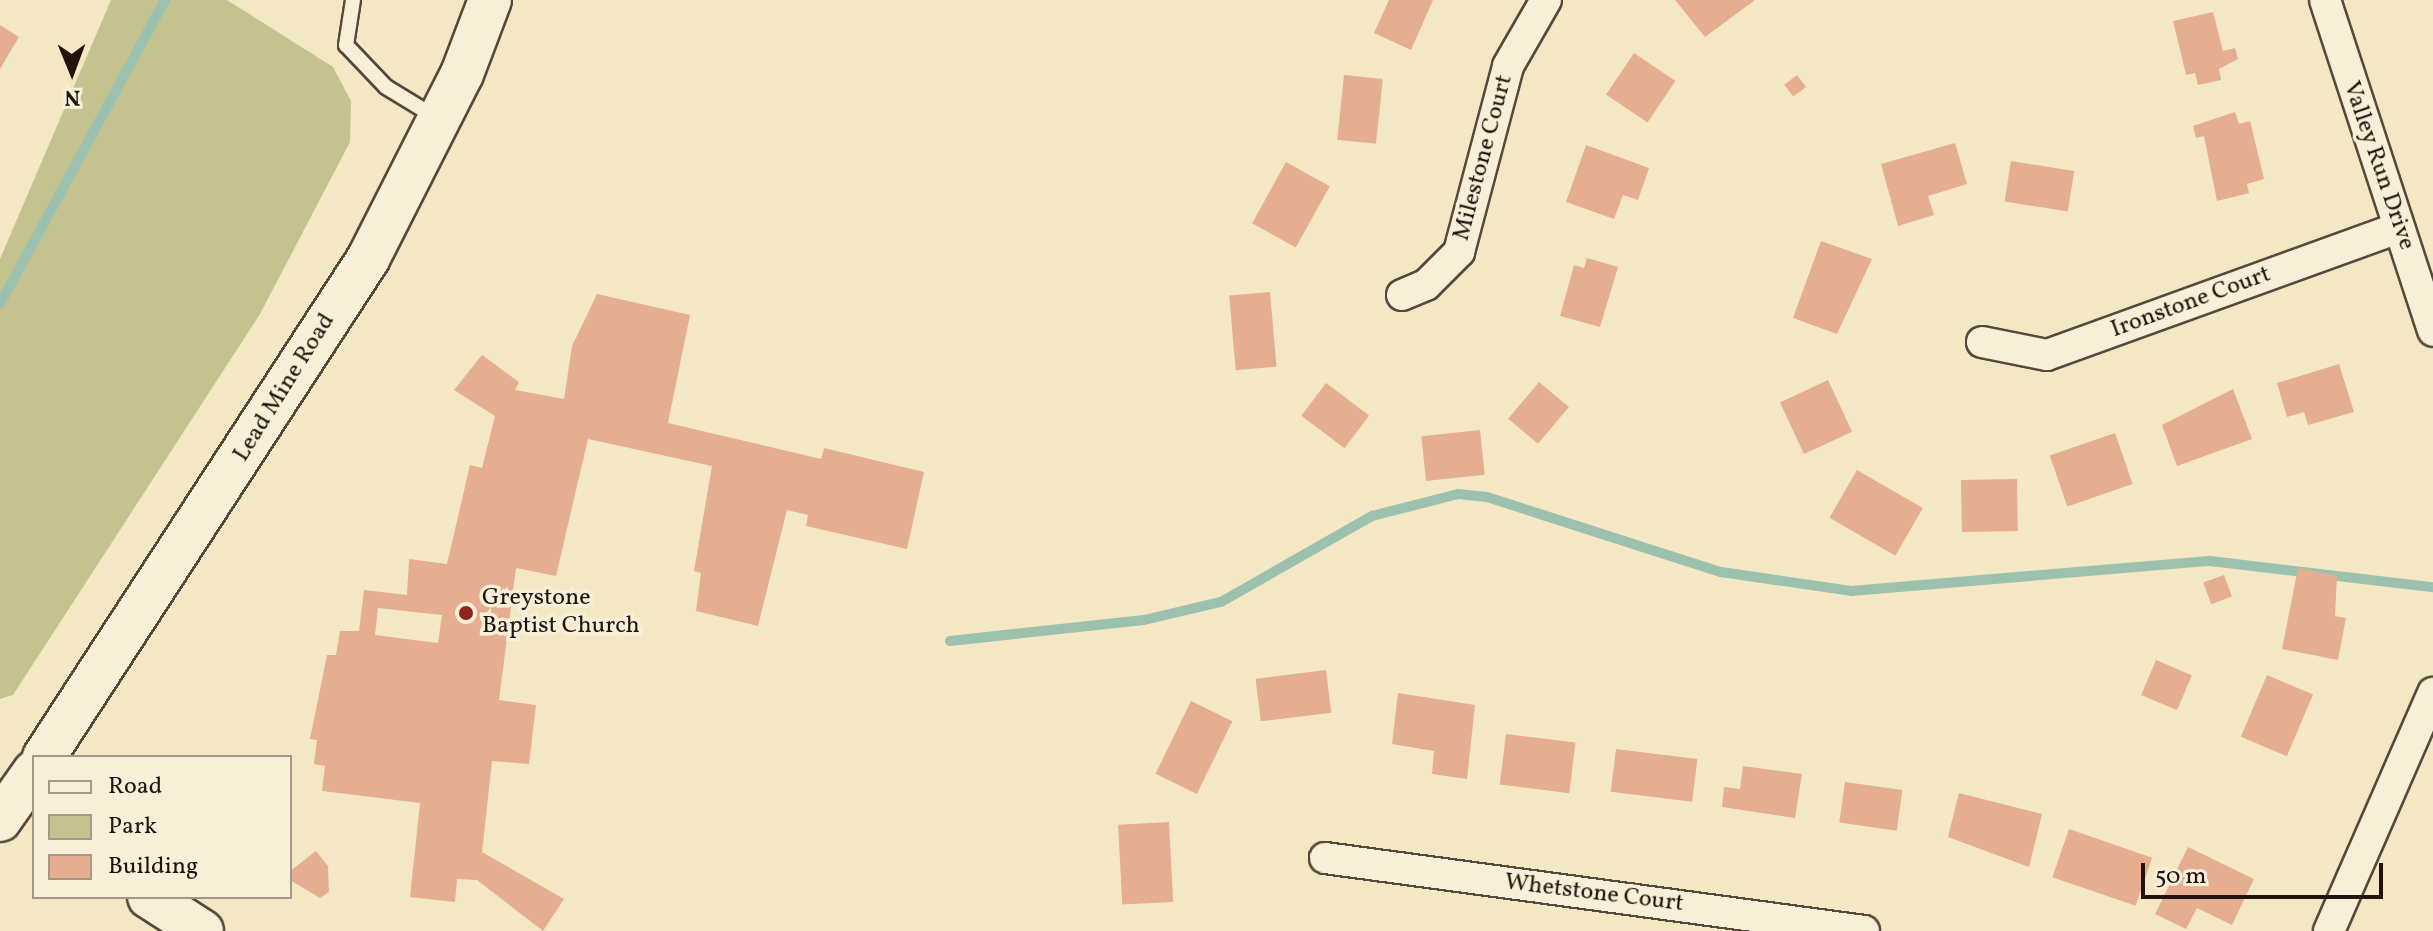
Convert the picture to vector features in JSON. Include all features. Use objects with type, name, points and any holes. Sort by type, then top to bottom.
[{"type":"main road","name":"Lead Mine Road","points":[[45,755],[368,259],[439,119],[490,0]]},
{"type":"main road","points":[[11,813],[32,776]]},
{"type":"main road","points":[[152,899],[202,931]]},
{"type":"street","name":"Milestone Court","points":[[1402,295],[1426,285],[1459,252],[1508,66],[1546,0]]},
{"type":"street","name":"Valley Run Drive","points":[[2325,0],[2433,331]]},
{"type":"street","name":"Ironstone Court","points":[[1982,342],[2047,355],[2398,228]]},
{"type":"street","points":[[2329,931],[2433,693]]},
{"type":"street","name":"Whetstone Court","points":[[1325,858],[1864,931]]},
{"type":"lane","points":[[353,0],[346,45],[386,87],[439,119]]},
{"type":"green space","points":[[111,0],[227,0],[333,67],[351,101],[350,142],[260,314],[13,695],[0,699],[0,259]]},
{"type":"building","points":[[1389,0],[1433,0],[1411,50],[1374,33]]},
{"type":"building","points":[[1675,0],[1755,0],[1705,37]]},
{"type":"building","points":[[2213,12],[2223,51],[2235,48],[2238,59],[2219,69],[2221,80],[2198,85],[2195,73],[2186,75],[2173,21]]},
{"type":"building","points":[[0,25],[19,37],[0,69]]},
{"type":"building","points":[[1634,53],[1675,81],[1647,122],[1606,94]]},
{"type":"building","points":[[1344,75],[1383,79],[1376,144],[1337,140]]},
{"type":"building","points":[[1797,75],[1806,87],[1793,97],[1784,85]]},
{"type":"building","points":[[2235,112],[2239,124],[2250,121],[2264,179],[2247,184],[2249,193],[2217,201],[2204,136],[2196,138],[2193,126]]},
{"type":"building","points":[[1955,143],[1967,184],[1928,196],[1934,215],[1898,226],[1881,164]]},
{"type":"building","points":[[1586,145],[1649,168],[1638,200],[1623,195],[1614,219],[1566,202]]},
{"type":"building","points":[[2011,161],[2074,171],[2068,212],[2005,201]]},
{"type":"building","points":[[1286,162],[1330,186],[1296,247],[1252,223]]},
{"type":"building","points":[[1821,241],[1872,259],[1837,334],[1793,318]]},
{"type":"building","points":[[1587,258],[1618,267],[1600,327],[1560,316],[1574,265],[1584,268]]},
{"type":"building","points":[[1270,292],[1277,367],[1236,370],[1229,296]]},
{"type":"building","name":"Greystone Baptist Church","points":[[597,294],[690,315],[668,423],[821,459],[824,448],[924,472],[907,549],[806,526],[808,515],[787,510],[758,626],[696,611],[701,573],[694,571],[712,466],[588,439],[556,576],[516,568],[499,700],[536,705],[529,764],[492,761],[482,852],[564,899],[543,931],[477,880],[457,879],[455,902],[410,897],[420,803],[322,791],[325,766],[314,764],[317,740],[310,739],[327,655],[336,655],[340,631],[359,631],[364,590],[407,595],[409,559],[447,564],[470,465],[482,468],[495,416],[454,390],[482,355],[519,382],[515,390],[564,399],[572,346]],"holes":[[[378,608],[442,615],[438,643],[375,635]]]},
{"type":"building","points":[[2339,364],[2354,412],[2308,425],[2304,412],[2287,417],[2277,383]]},
{"type":"building","points":[[1828,380],[1852,432],[1804,454],[1780,402]]},
{"type":"building","points":[[1539,382],[1569,407],[1538,444],[1508,419]]},
{"type":"building","points":[[1326,383],[1369,415],[1344,448],[1301,416]]},
{"type":"building","points":[[2233,389],[2252,439],[2177,466],[2162,425]]},
{"type":"building","points":[[1480,430],[1485,475],[1426,481],[1421,436]]},
{"type":"building","points":[[2115,433],[2133,484],[2067,507],[2050,455]]},
{"type":"building","points":[[1857,470],[1923,508],[1895,556],[1830,518]]},
{"type":"building","points":[[2017,479],[2018,531],[1962,532],[1961,480]]},
{"type":"building","points":[[2298,568],[2337,576],[2335,616],[2346,618],[2338,660],[2282,649]]},
{"type":"building","points":[[2224,575],[2232,597],[2211,604],[2203,583]]},
{"type":"building","points":[[2156,660],[2192,675],[2177,710],[2141,695]]},
{"type":"building","points":[[1326,670],[1331,713],[1261,721],[1256,679]]},
{"type":"building","points":[[2267,675],[2313,695],[2287,756],[2241,737]]},
{"type":"building","points":[[1398,693],[1475,705],[1467,779],[1432,774],[1434,751],[1392,744]]},
{"type":"building","points":[[1191,701],[1232,721],[1197,794],[1155,774]]},
{"type":"building","points":[[1506,734],[1575,743],[1569,793],[1500,785]]},
{"type":"building","points":[[1616,749],[1697,759],[1692,802],[1611,792]]},
{"type":"building","points":[[1743,766],[1802,774],[1795,818],[1722,807],[1724,787],[1740,789]]},
{"type":"building","points":[[1845,782],[1902,790],[1897,831],[1839,823]]},
{"type":"building","points":[[1959,793],[2042,814],[2029,867],[1948,837]]},
{"type":"building","points":[[1169,822],[1173,902],[1122,905],[1118,825]]},
{"type":"building","points":[[2069,829],[2152,858],[2136,906],[2052,877]]},
{"type":"building","points":[[2188,847],[2254,879],[2232,925],[2197,908],[2186,929],[2155,914]]},
{"type":"building","points":[[316,851],[328,866],[329,892],[320,898],[292,881],[292,869]]},
{"type":"waterway","points":[[0,304],[165,0]]},
{"type":"waterway","points":[[950,641],[1144,620],[1221,602],[1372,516],[1458,494],[1487,497],[1721,572],[1851,591],[2210,561],[2433,587]]},
{"type":"place","name":"Greystone Baptist Church","points":[[466,613]]}]
